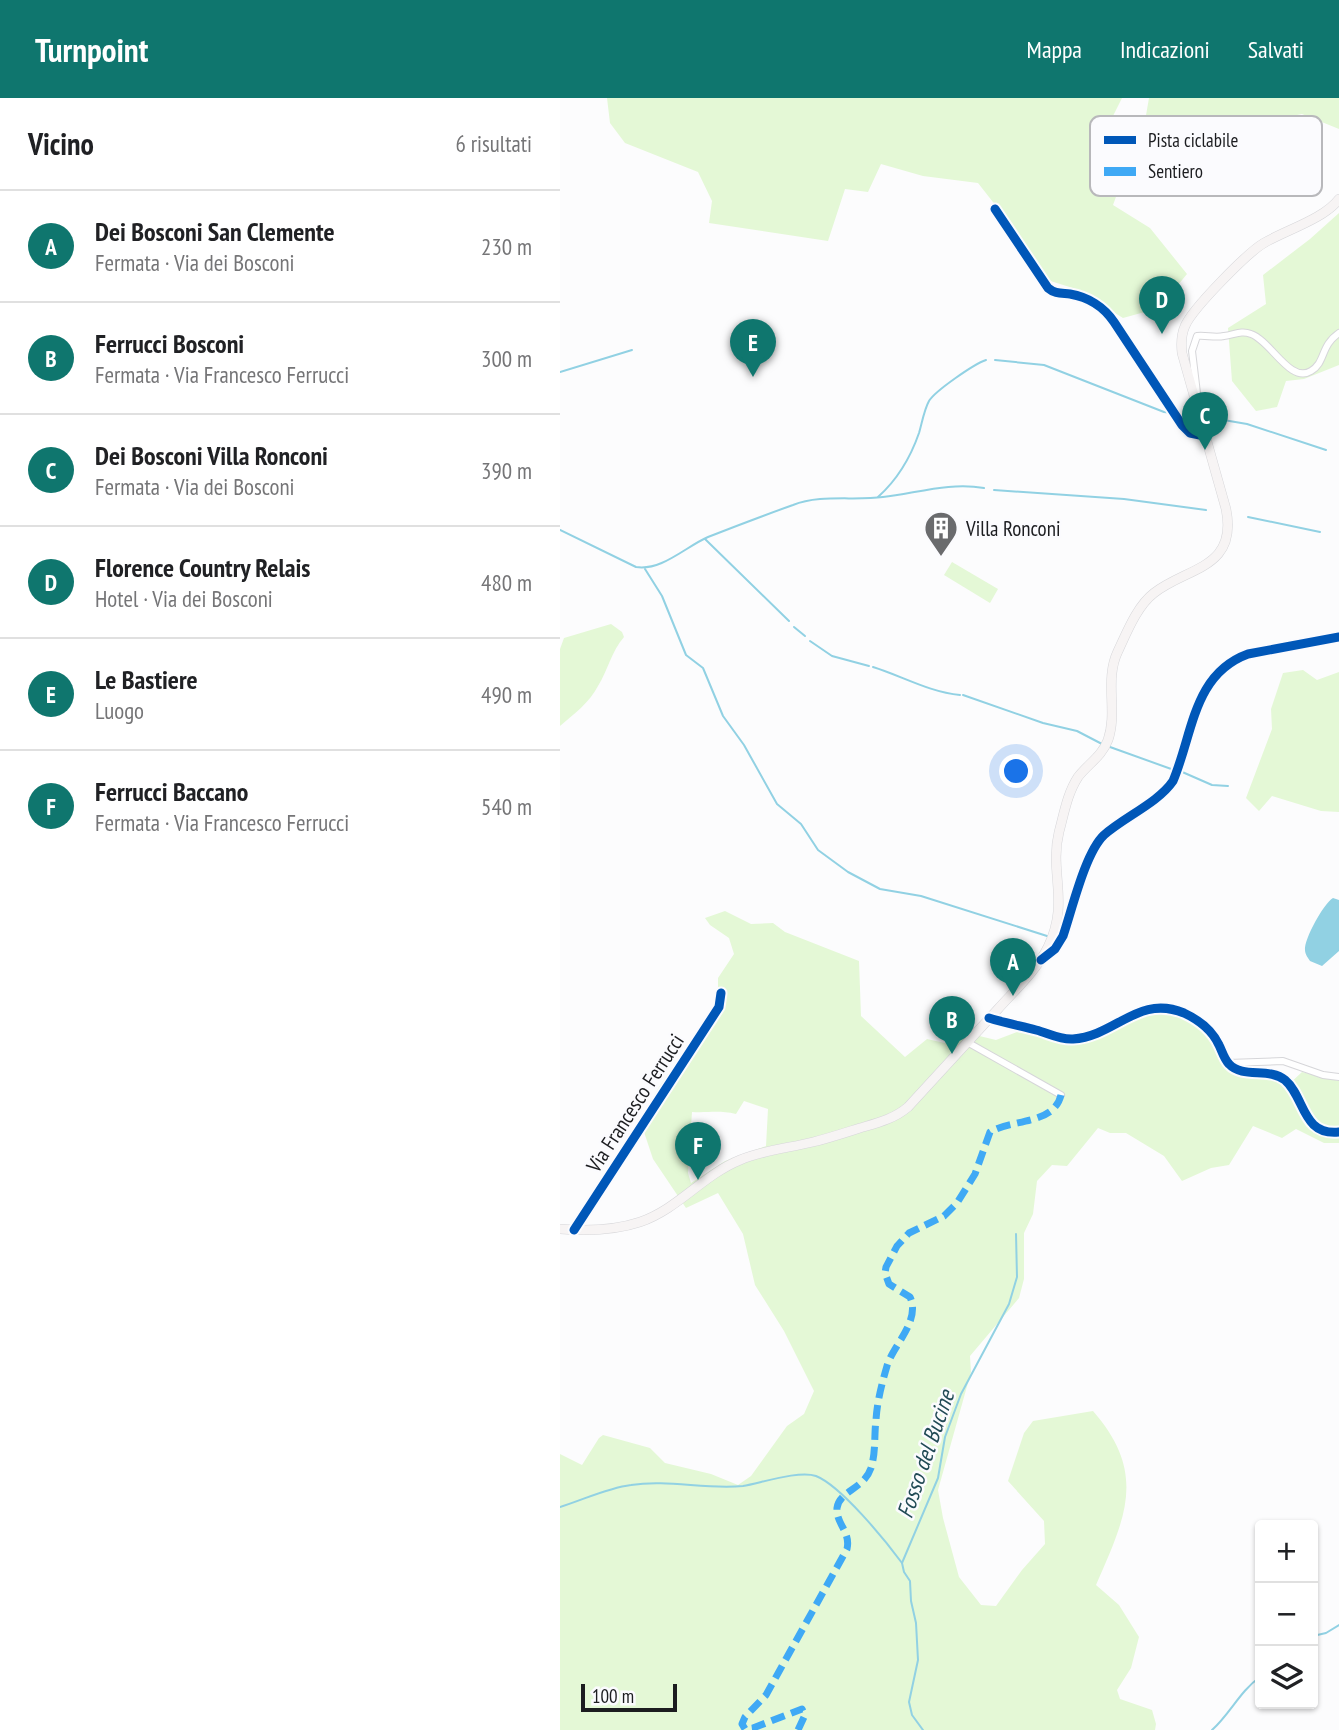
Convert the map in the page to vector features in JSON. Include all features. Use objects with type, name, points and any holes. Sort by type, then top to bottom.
[{"type":"main road","points":[[560,1229],[614,1227],[642,1222],[674,1205],[709,1177],[741,1159],[813,1142],[890,1119],[908,1107],[1041,960],[1053,936],[1059,913],[1057,840],[1066,805],[1080,775],[1105,745],[1111,724],[1110,682],[1114,662],[1139,610],[1155,592],[1210,562],[1224,543],[1228,518],[1181,348],[1186,323],[1249,254],[1325,212],[1339,199]]},
{"type":"street","points":[[995,209],[1019,248],[1051,291],[1087,300],[1111,317],[1173,413],[1190,433],[1205,436]]},
{"type":"street","points":[[1198,413],[1192,351],[1197,336],[1249,333],[1264,341],[1291,371],[1300,374],[1314,370],[1322,359],[1325,346],[1339,333]]},
{"type":"street","points":[[1041,960],[1055,950],[1063,936],[1096,845],[1112,828],[1165,790],[1177,771],[1200,699],[1219,671],[1235,659],[1248,654],[1339,637]]},
{"type":"street","name":"Via Francesco Ferrucci","points":[[574,1230],[719,1007],[721,993]]},
{"type":"street","points":[[989,1018],[1072,1039],[1104,1030],[1147,1009],[1170,1009],[1194,1018],[1207,1028],[1228,1063],[1238,1069],[1280,1077],[1289,1084],[1314,1124],[1323,1130],[1339,1132]]},
{"type":"street","points":[[967,1042],[1061,1096]]},
{"type":"street","points":[[1228,1063],[1283,1061],[1323,1075],[1339,1077]]},
{"type":"green space","points":[[607,98],[1122,98],[1113,116],[1090,116],[1090,196],[1116,196],[1113,205],[1150,228],[1187,274],[1159,308],[1123,318],[1076,289],[1044,279],[1000,211],[978,183],[923,176],[881,164],[868,192],[845,189],[828,241],[709,223],[712,201],[698,172],[625,143],[610,123]]},
{"type":"green space","points":[[1149,98],[1339,98],[1339,129],[1322,122],[1322,116],[1302,114],[1146,116]]},
{"type":"green space","points":[[1339,213],[1339,365],[1304,379],[1286,381],[1277,407],[1256,411],[1232,381],[1228,328],[1266,304],[1263,275]]},
{"type":"green space","points":[[952,562],[998,589],[990,603],[944,575]]},
{"type":"green space","points":[[611,624],[622,632],[624,637],[595,692],[560,726],[560,649],[564,638]]},
{"type":"green space","points":[[1303,670],[1317,680],[1339,672],[1339,812],[1321,811],[1272,796],[1259,811],[1246,798],[1272,729],[1271,709],[1283,673]]},
{"type":"green space","points":[[725,911],[751,924],[773,923],[785,932],[859,961],[861,1016],[905,1057],[927,1039],[949,1044],[967,1033],[996,1040],[1017,1032],[1070,1040],[1148,1011],[1171,1011],[1189,1019],[1208,1033],[1223,1062],[1265,1075],[1287,1086],[1302,1072],[1339,1081],[1339,1143],[1324,1143],[1296,1129],[1282,1138],[1253,1126],[1229,1165],[1211,1168],[1182,1181],[1164,1156],[1126,1133],[1110,1133],[1098,1128],[1067,1166],[1052,1165],[1037,1181],[1033,1214],[1024,1233],[1024,1279],[1019,1298],[970,1356],[971,1372],[938,1490],[959,1577],[981,1605],[996,1606],[1045,1544],[1044,1521],[1008,1481],[1024,1433],[1033,1421],[1093,1411],[1121,1455],[1126,1476],[1122,1517],[1096,1585],[1119,1605],[1139,1637],[1131,1668],[1117,1690],[1120,1699],[1152,1710],[1155,1730],[560,1730],[560,1454],[582,1465],[603,1435],[650,1448],[665,1463],[711,1474],[738,1485],[751,1476],[787,1426],[804,1414],[814,1391],[784,1331],[755,1285],[743,1234],[718,1193],[686,1208],[653,1159],[640,1120],[659,1087],[718,1001],[718,978],[734,954],[729,938],[710,925],[705,918]],"holes":[[[744,1101],[768,1109],[766,1146],[725,1161],[691,1183],[688,1173],[692,1112],[736,1114]]]},
{"type":"water","points":[[1333,898],[1339,900],[1339,951],[1322,966],[1310,961],[1306,945],[1320,914]]},
{"type":"waterway","points":[[560,372],[632,350]]},
{"type":"waterway","points":[[878,497],[908,459],[929,401],[955,378],[986,360]]},
{"type":"waterway","points":[[995,360],[1044,365],[1172,413]]},
{"type":"waterway","points":[[1178,414],[1197,416]]},
{"type":"waterway","points":[[1206,417],[1247,424],[1326,450]]},
{"type":"waterway","points":[[560,530],[636,567],[646,567],[664,562],[708,537],[803,502],[883,497],[946,487],[984,488]]},
{"type":"waterway","points":[[994,490],[1124,499],[1206,510]]},
{"type":"waterway","points":[[1248,517],[1320,532]]},
{"type":"waterway","points":[[705,539],[789,621]]},
{"type":"waterway","points":[[645,569],[662,596],[686,655],[703,668],[723,716],[744,745],[777,804],[801,824],[818,850],[848,872],[880,889],[921,896],[1047,936]]},
{"type":"waterway","points":[[794,627],[805,636]]},
{"type":"waterway","points":[[810,641],[832,656],[869,666]]},
{"type":"waterway","points":[[873,667],[926,687],[960,695]]},
{"type":"waterway","points":[[963,695],[1043,723],[1077,731],[1102,744]]},
{"type":"waterway","points":[[1110,747],[1174,770]]},
{"type":"waterway","points":[[1180,771],[1212,785],[1228,786]]},
{"type":"waterway","name":"Fosso del Bucine","points":[[923,1730],[912,1715],[909,1702],[918,1660],[910,1581],[902,1563],[938,1478],[945,1437],[961,1394],[1009,1304],[1017,1277],[1016,1234]]},
{"type":"waterway","points":[[560,1507],[604,1491],[645,1483],[729,1487],[790,1476],[816,1476],[850,1502],[902,1563]]},
{"type":"waterway","points":[[1318,1635],[1339,1625]]},
{"type":"waterway","points":[[1212,1730],[1255,1682]]},
{"type":"marked path","points":[[798,1730],[805,1715],[802,1709],[753,1728],[745,1729],[742,1724],[745,1717],[766,1695],[847,1549],[847,1538],[837,1508],[842,1498],[863,1481],[871,1468],[877,1406],[883,1379],[890,1358],[912,1315],[910,1297],[889,1284],[886,1267],[897,1246],[909,1233],[944,1216],[957,1203],[975,1174],[990,1132],[1050,1112],[1061,1095]]},
{"type":"cycle path","points":[[995,209],[1048,288],[1095,303],[1105,312],[1182,425],[1190,433],[1205,436]]},
{"type":"cycle path","points":[[1041,960],[1055,949],[1063,936],[1085,868],[1097,843],[1112,828],[1159,796],[1173,781],[1197,707],[1216,676],[1230,663],[1248,654],[1339,637]]},
{"type":"cycle path","points":[[574,1230],[719,1007],[721,993]]},
{"type":"cycle path","points":[[989,1018],[1073,1039],[1102,1031],[1140,1012],[1168,1009],[1184,1013],[1209,1030],[1227,1062],[1241,1071],[1279,1076],[1292,1087],[1311,1122],[1327,1132],[1339,1132]]},
{"type":"place","name":"Florence Country Relais","points":[[1162,334]]},
{"type":"place","name":"Le Bastiere","points":[[753,377]]},
{"type":"place","name":"Dei Bosconi Villa Ronconi","points":[[1205,450]]},
{"type":"place","name":"Villa Ronconi","points":[[941,558]]},
{"type":"place","name":"Dei Bosconi San Clemente","points":[[1013,996]]},
{"type":"place","name":"Ferrucci Bosconi","points":[[952,1054]]},
{"type":"place","name":"Ferrucci Baccano","points":[[698,1180]]}]
